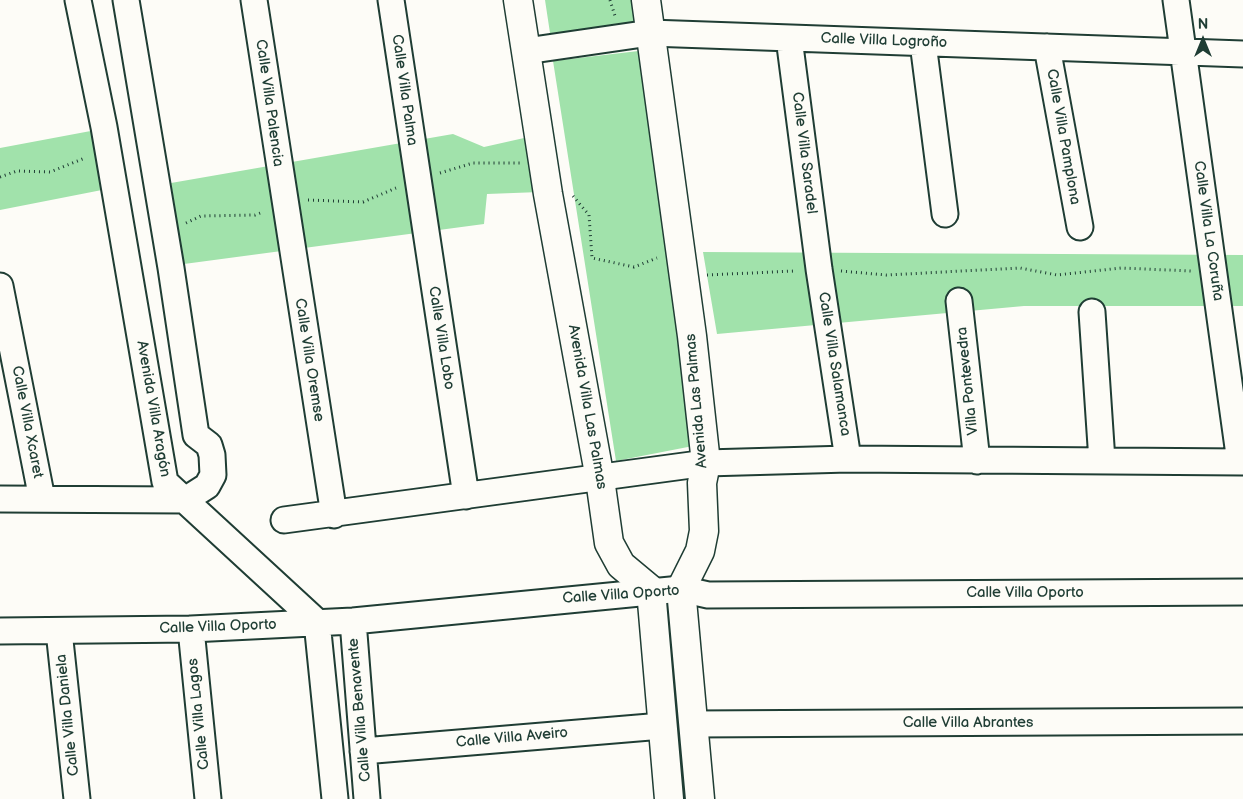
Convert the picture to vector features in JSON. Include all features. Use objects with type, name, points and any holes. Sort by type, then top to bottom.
[{"type":"street","name":"Avenida Villa Aragón","points":[[78,0],[108,153],[161,468],[165,482],[317,622]]},
{"type":"street","points":[[0,499],[185,500],[207,486],[213,475],[209,446],[196,435],[126,0]]},
{"type":"street","name":"Calle Villa Palencia","points":[[254,0],[284,205]]},
{"type":"street","name":"Calle Villa Palma","points":[[390,0],[417,180]]},
{"type":"street","name":"Avenida Villa Las Palmas","points":[[518,0],[548,194],[600,479],[609,543],[621,564],[651,590]]},
{"type":"street","name":"Avenida Las Palmas","points":[[646,0],[684,279],[706,463],[702,483],[704,531],[700,551],[681,589]]},
{"type":"street","name":"Calle Villa La Coruña","points":[[1176,0],[1241,462]]},
{"type":"street","name":"Calle Villa Logroño","points":[[526,51],[650,33],[1243,54]]},
{"type":"street","name":"Calle Villa Saradel","points":[[790,38],[819,268]]},
{"type":"street","points":[[923,43],[944,214]]},
{"type":"street","name":"Calle Villa Pamplona","points":[[1047,47],[1080,227]]},
{"type":"street","name":"Calle Villa Lobo","points":[[417,180],[466,496]]},
{"type":"street","name":"Calle Villa Oremse","points":[[284,205],[334,515]]},
{"type":"street","name":"Calle Villa Salamanca","points":[[819,268],[848,459]]},
{"type":"street","name":"Calle Villa Xcaret","points":[[0,286],[42,499]]},
{"type":"street","name":"Villa Pontevedra","points":[[959,301],[977,461]]},
{"type":"street","points":[[1092,312],[1102,462]]},
{"type":"street","points":[[284,520],[334,515],[706,463],[848,459],[1241,462]]},
{"type":"street","points":[[681,589],[700,799]]},
{"type":"street","name":"Calle Villa Oporto","points":[[0,631],[191,629],[353,621],[651,590],[681,589],[708,595],[1243,592]]},
{"type":"street","points":[[651,590],[669,799]]},
{"type":"street","name":"Calle Villa Benavente","points":[[353,621],[367,799]]},
{"type":"street","points":[[317,622],[335,799]]},
{"type":"street","name":"Calle Villa Lagos","points":[[191,629],[208,799]]},
{"type":"street","name":"Calle Villa Daniela","points":[[59,631],[77,799]]},
{"type":"street","name":"Calle Villa Abrantes","points":[[693,724],[1243,721]]},
{"type":"street","name":"Calle Villa Aveiro","points":[[363,751],[662,726]]},
{"type":"path","points":[[0,177],[17,171],[50,172],[85,158],[108,153]]},
{"type":"path","points":[[165,233],[201,216],[255,215],[284,205],[308,200],[363,202],[417,180],[474,163],[543,161]]},
{"type":"path","points":[[548,194],[576,196],[589,215],[592,258],[634,267],[680,250]]},
{"type":"path","points":[[684,279],[720,273],[794,272],[819,268],[886,275],[1020,268],[1057,275],[1121,268],[1214,272]]},
{"type":"green space","points":[[545,0],[633,0],[636,23],[609,30],[550,33]]},
{"type":"green space","points":[[647,50],[693,446],[616,461],[553,61]]},
{"type":"green space","points":[[96,130],[107,189],[0,210],[0,148]]},
{"type":"green space","points":[[453,134],[484,147],[533,136],[540,192],[487,194],[484,224],[184,264],[171,183]]},
{"type":"green space","points":[[703,252],[1243,255],[1243,306],[1024,306],[717,334]]}]
